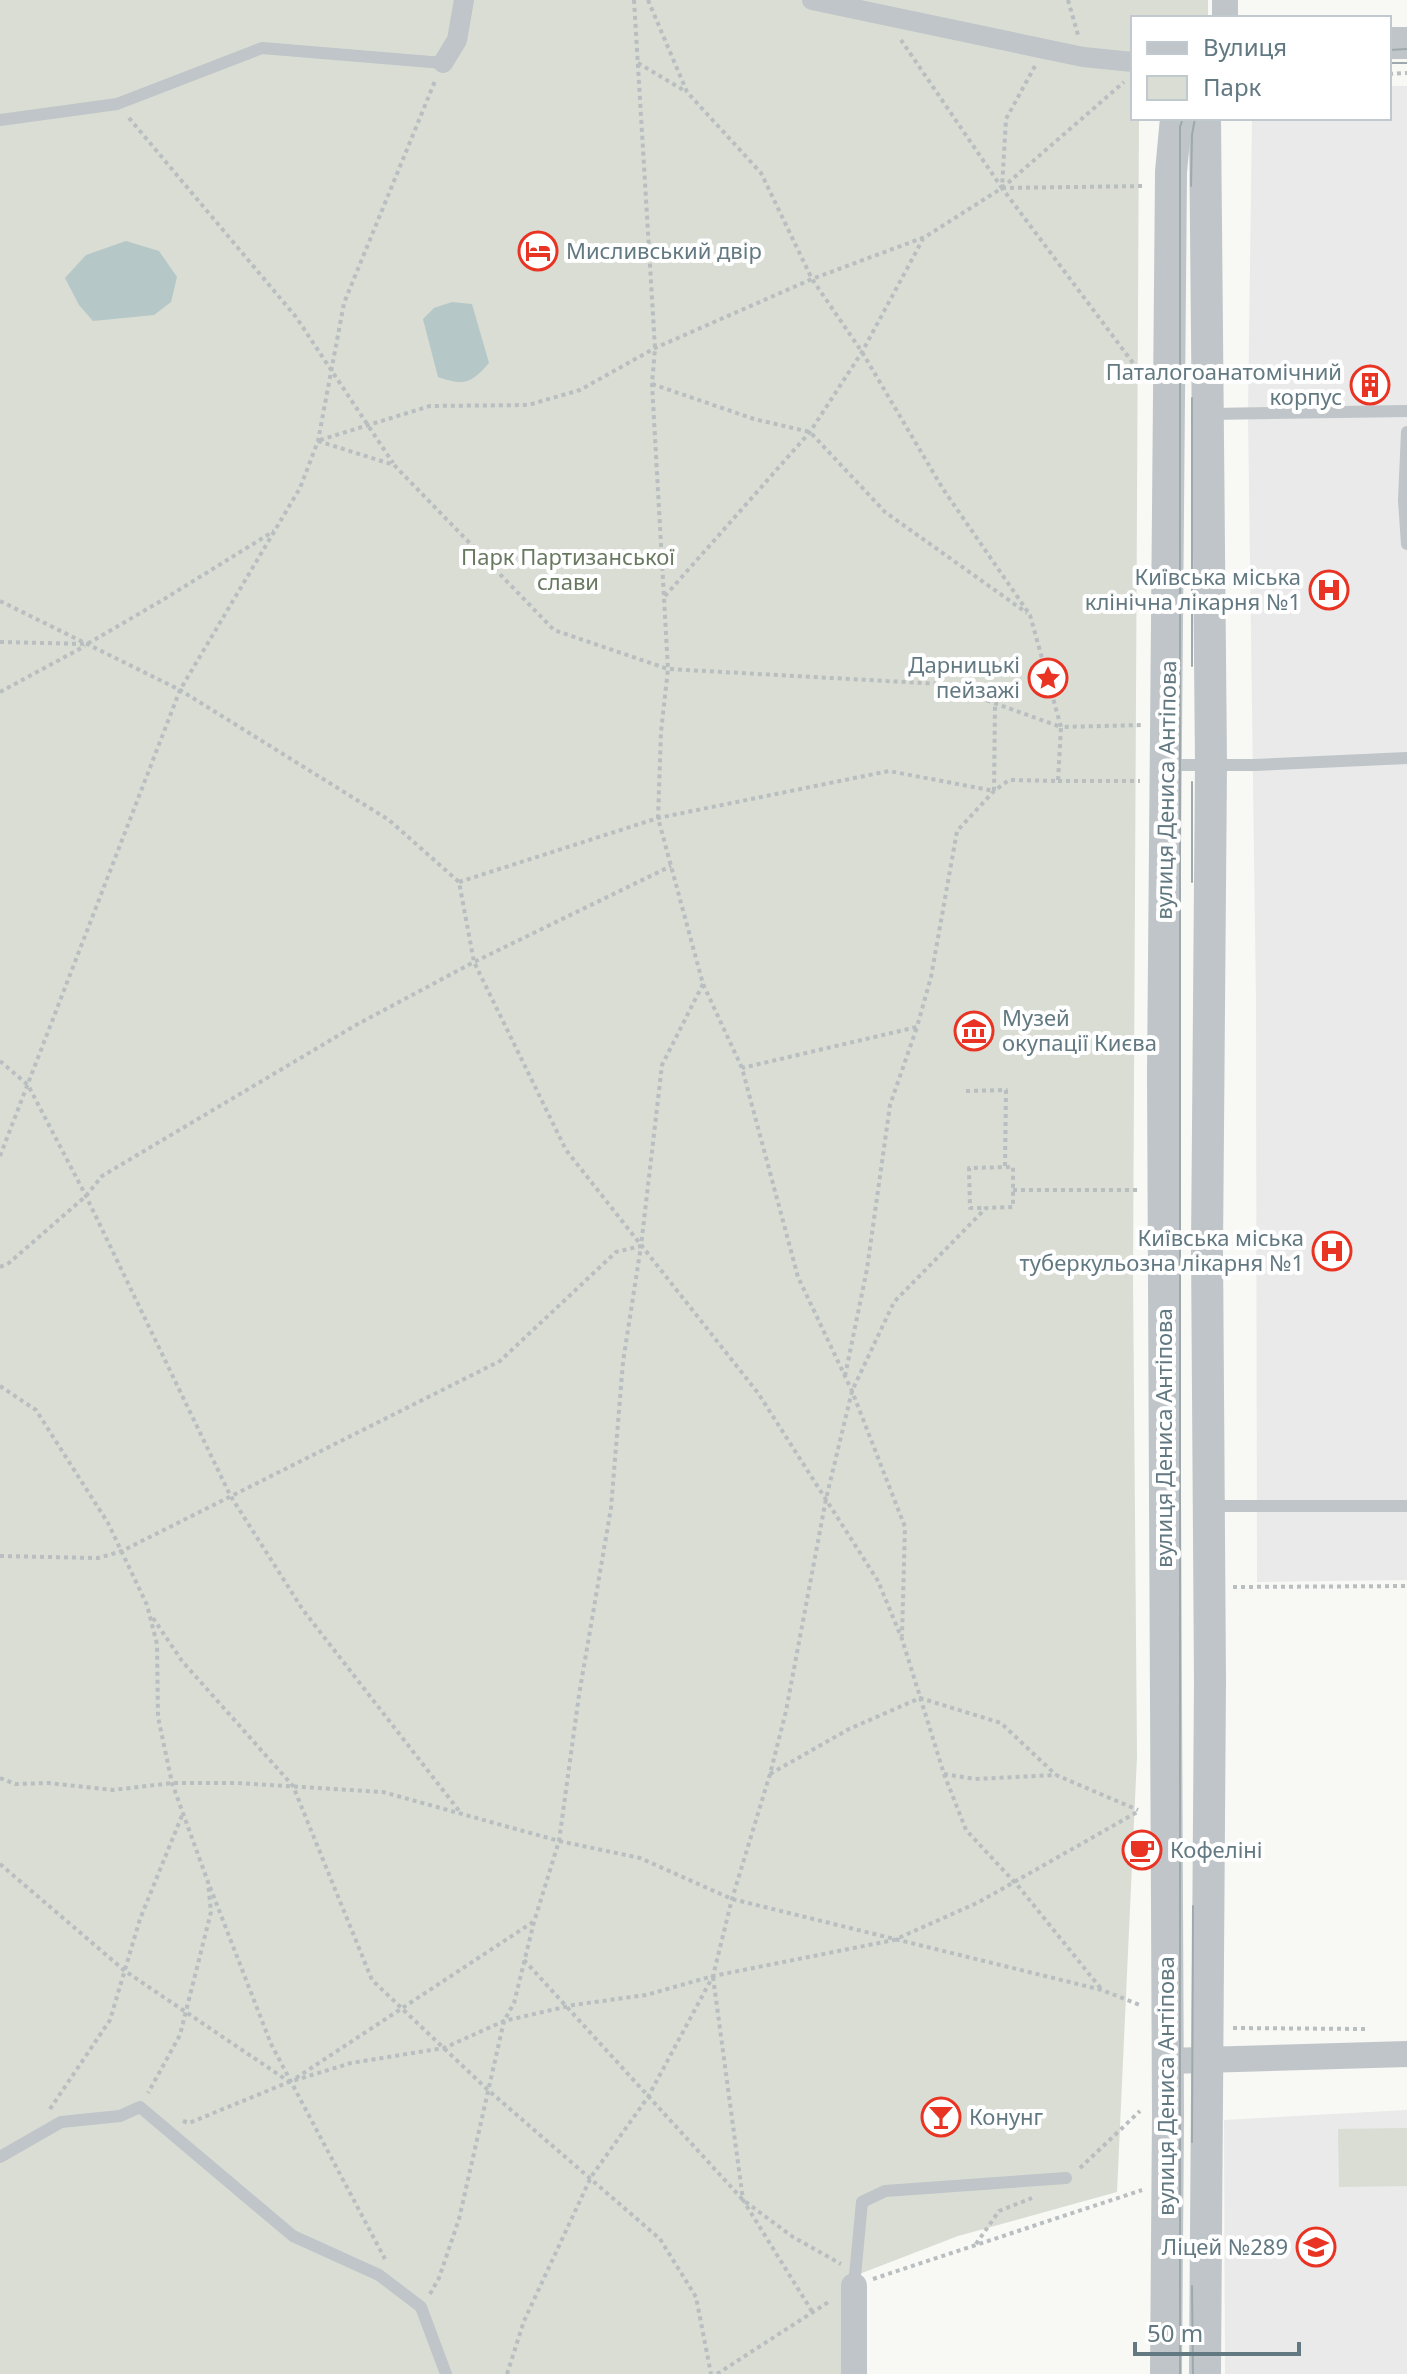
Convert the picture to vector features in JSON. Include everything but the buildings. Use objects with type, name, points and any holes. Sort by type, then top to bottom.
[{"type":"street","points":[[443,63],[457,40],[464,0]]},
{"type":"street","points":[[812,0],[1083,57],[1131,62]]},
{"type":"street","name":"вулиця Дениса Антіпова","points":[[1166,2374],[1163,1074],[1156,773],[1171,172],[1176,120]]},
{"type":"street","name":"вулиця Дениса Антіпова","points":[[1205,120],[1211,765],[1210,1697],[1205,2374]]},
{"type":"street","points":[[1167,2061],[1407,2054]]},
{"type":"street","points":[[854,2279],[854,2374]]},
{"type":"lane","points":[[0,120],[117,104],[262,48],[443,63]]},
{"type":"lane","points":[[1208,414],[1407,411]]},
{"type":"lane","points":[[1407,432],[1404,500],[1407,544]]},
{"type":"lane","points":[[1156,773],[1211,765],[1407,758]]},
{"type":"lane","points":[[1208,1506],[1407,1506]]},
{"type":"lane","points":[[0,2157],[61,2122],[120,2116],[140,2107],[293,2236],[379,2275],[421,2307],[446,2374]]},
{"type":"lane","points":[[854,2279],[862,2202],[885,2191],[1066,2178]]},
{"type":"path","points":[[634,0],[655,348],[652,384],[668,669],[661,732],[658,818],[703,984],[742,1068],[798,1277],[852,1391],[905,1527],[902,1639]]},
{"type":"path","points":[[648,0],[687,92]]},
{"type":"path","points":[[1068,0],[1083,57]]},
{"type":"path","points":[[884,16],[1002,188],[1144,377]]},
{"type":"path","points":[[1002,188],[1006,119],[1044,49]]},
{"type":"path","points":[[638,62],[687,92],[761,173],[812,279],[862,352],[943,489],[1030,615],[1061,727],[1058,781]]},
{"type":"path","points":[[0,1156],[180,690],[300,488],[318,441],[344,303],[413,129],[443,63]]},
{"type":"path","points":[[318,441],[430,406],[528,405],[580,390],[655,348],[812,279],[925,237],[1002,188],[1131,76]]},
{"type":"path","points":[[117,104],[296,317],[394,465],[554,630],[668,669],[941,684],[1061,727],[1146,725]]},
{"type":"path","points":[[1002,188],[1151,186]]},
{"type":"path","points":[[664,596],[810,432],[862,352],[925,237]]},
{"type":"path","points":[[652,384],[754,419],[810,432],[885,512],[1030,615]]},
{"type":"path","points":[[318,441],[394,465]]},
{"type":"path","points":[[0,692],[161,601],[275,529]]},
{"type":"path","points":[[0,601],[180,690],[389,820],[459,882],[474,962],[566,1150],[758,1393],[826,1499],[878,1581],[902,1639],[944,1774],[966,1830],[1014,1882],[1102,1990]]},
{"type":"path","points":[[0,642],[87,644]]},
{"type":"path","points":[[994,791],[995,704]]},
{"type":"path","points":[[459,882],[658,818],[889,771],[994,791]]},
{"type":"path","points":[[845,1376],[867,1269],[890,1105],[931,977],[957,831],[994,791],[1009,780],[1058,781],[1156,773]]},
{"type":"path","points":[[0,1267],[9,1263],[86,1196],[102,1176],[356,1025],[474,962],[671,866]]},
{"type":"path","points":[[421,2307],[439,2278],[459,2219],[504,2021],[514,2003],[534,1922],[559,1841],[579,1695],[611,1508],[623,1362],[641,1246],[662,1065],[703,984]]},
{"type":"path","points":[[742,1068],[917,1027]]},
{"type":"path","points":[[0,1061],[28,1085],[86,1196],[230,1495],[303,1610],[461,1814]]},
{"type":"path","points":[[966,1091],[1006,1090],[1005,1167]]},
{"type":"path","points":[[1013,1167],[1013,1190],[1013,1207],[970,1208],[969,1168],[1013,1167]]},
{"type":"path","points":[[1013,1190],[1151,1190]]},
{"type":"path","points":[[507,2374],[524,2321],[591,2177],[648,2097],[713,1976],[786,1711],[826,1499],[852,1391],[894,1302],[986,1208]]},
{"type":"path","points":[[0,1556],[98,1558],[122,1551],[500,1361],[616,1252],[641,1246]]},
{"type":"path","points":[[0,1386],[36,1410],[108,1523],[122,1551],[149,1613],[157,1644],[158,1717],[172,1783],[208,1882],[271,2044],[387,2262]]},
{"type":"path","points":[[1229,1587],[1407,1586]]},
{"type":"path","points":[[149,1613],[182,1661],[293,1786],[372,1980],[488,2090],[660,2239],[696,2297],[714,2374],[813,2313],[854,2279],[1167,2182]]},
{"type":"path","points":[[770,1774],[849,1729],[920,1698],[1001,1723],[1056,1775],[1149,1815]]},
{"type":"path","points":[[944,1774],[975,1779],[1056,1775]]},
{"type":"path","points":[[0,1778],[15,1784],[48,1783],[113,1790],[172,1783],[383,1792],[559,1841],[640,1858],[732,1899],[1102,1990],[1148,2008],[1166,2007]]},
{"type":"path","points":[[208,1882],[211,1912],[180,2035],[140,2107],[189,2123],[289,2082],[351,2063],[444,2048],[504,2021],[565,2006],[646,1995],[713,1976],[894,1940],[979,1902],[1139,1811]]},
{"type":"path","points":[[29,2140],[110,2020],[140,1919],[183,1813]]},
{"type":"path","points":[[0,1864],[125,1971],[289,2082]]},
{"type":"path","points":[[289,2082],[534,1922]]},
{"type":"path","points":[[524,1960],[743,2200],[854,2279]]},
{"type":"path","points":[[713,1976],[743,2200],[813,2313]]},
{"type":"path","points":[[1229,2028],[1377,2029]]},
{"type":"shaded area","name":"Київська міська клінічна лікарня №1","points":[[1391,86],[1407,86],[1407,1580],[1257,1582],[1256,998],[1248,415],[1252,120],[1391,120]]},
{"type":"shaded area","points":[[126,241],[159,251],[177,277],[171,302],[154,315],[93,321],[79,305],[65,278],[86,255]]},
{"type":"shaded area","points":[[452,302],[472,304],[489,363],[472,379],[461,382],[438,377],[423,319],[434,308]]},
{"type":"shaded area","name":"Ліцей №289","points":[[1407,2110],[1407,2374],[1225,2374],[1224,2120]]},
{"type":"green space","name":"Парк Партизанської слави","points":[[0,0],[1208,0],[1208,15],[1205,16],[1131,16],[1131,120],[1139,120],[1133,1276],[1137,1756],[1117,2192],[958,2236],[849,2278],[845,2374],[0,2374]]},
{"type":"green space","points":[[1407,2128],[1407,2186],[1339,2187],[1338,2129]]},
{"type":"tram line","points":[[1391,50],[1407,49]]},
{"type":"tram line","points":[[1391,63],[1407,63]]},
{"type":"tram line","points":[[1180,2374],[1182,120]]},
{"type":"tram line","points":[[1191,186],[1195,120]]},
{"type":"tram line","points":[[1192,398],[1192,666]]},
{"type":"tram line","points":[[1192,782],[1192,882]]},
{"type":"tram line","points":[[1192,2142],[1193,1906]]},
{"type":"tram line","points":[[1192,2286],[1193,2374]]},
{"type":"place","name":"Мисливський двір","points":[[538,251]]},
{"type":"place","name":"Паталогоанатомічний корпус","points":[[1370,385]]},
{"type":"place","name":"Київська міська клінічна лікарня №1","points":[[1329,590]]},
{"type":"place","name":"Дарницькі пейзажі","points":[[1048,678]]},
{"type":"place","name":"Музей окупації Києва","points":[[974,1031]]},
{"type":"place","name":"Київська міська туберкульозна лікарня №1","points":[[1332,1251]]},
{"type":"place","name":"Кофеліні","points":[[1142,1850]]},
{"type":"place","name":"Конунг","points":[[941,2117]]},
{"type":"place","name":"Ліцей №289","points":[[1316,2247]]}]
